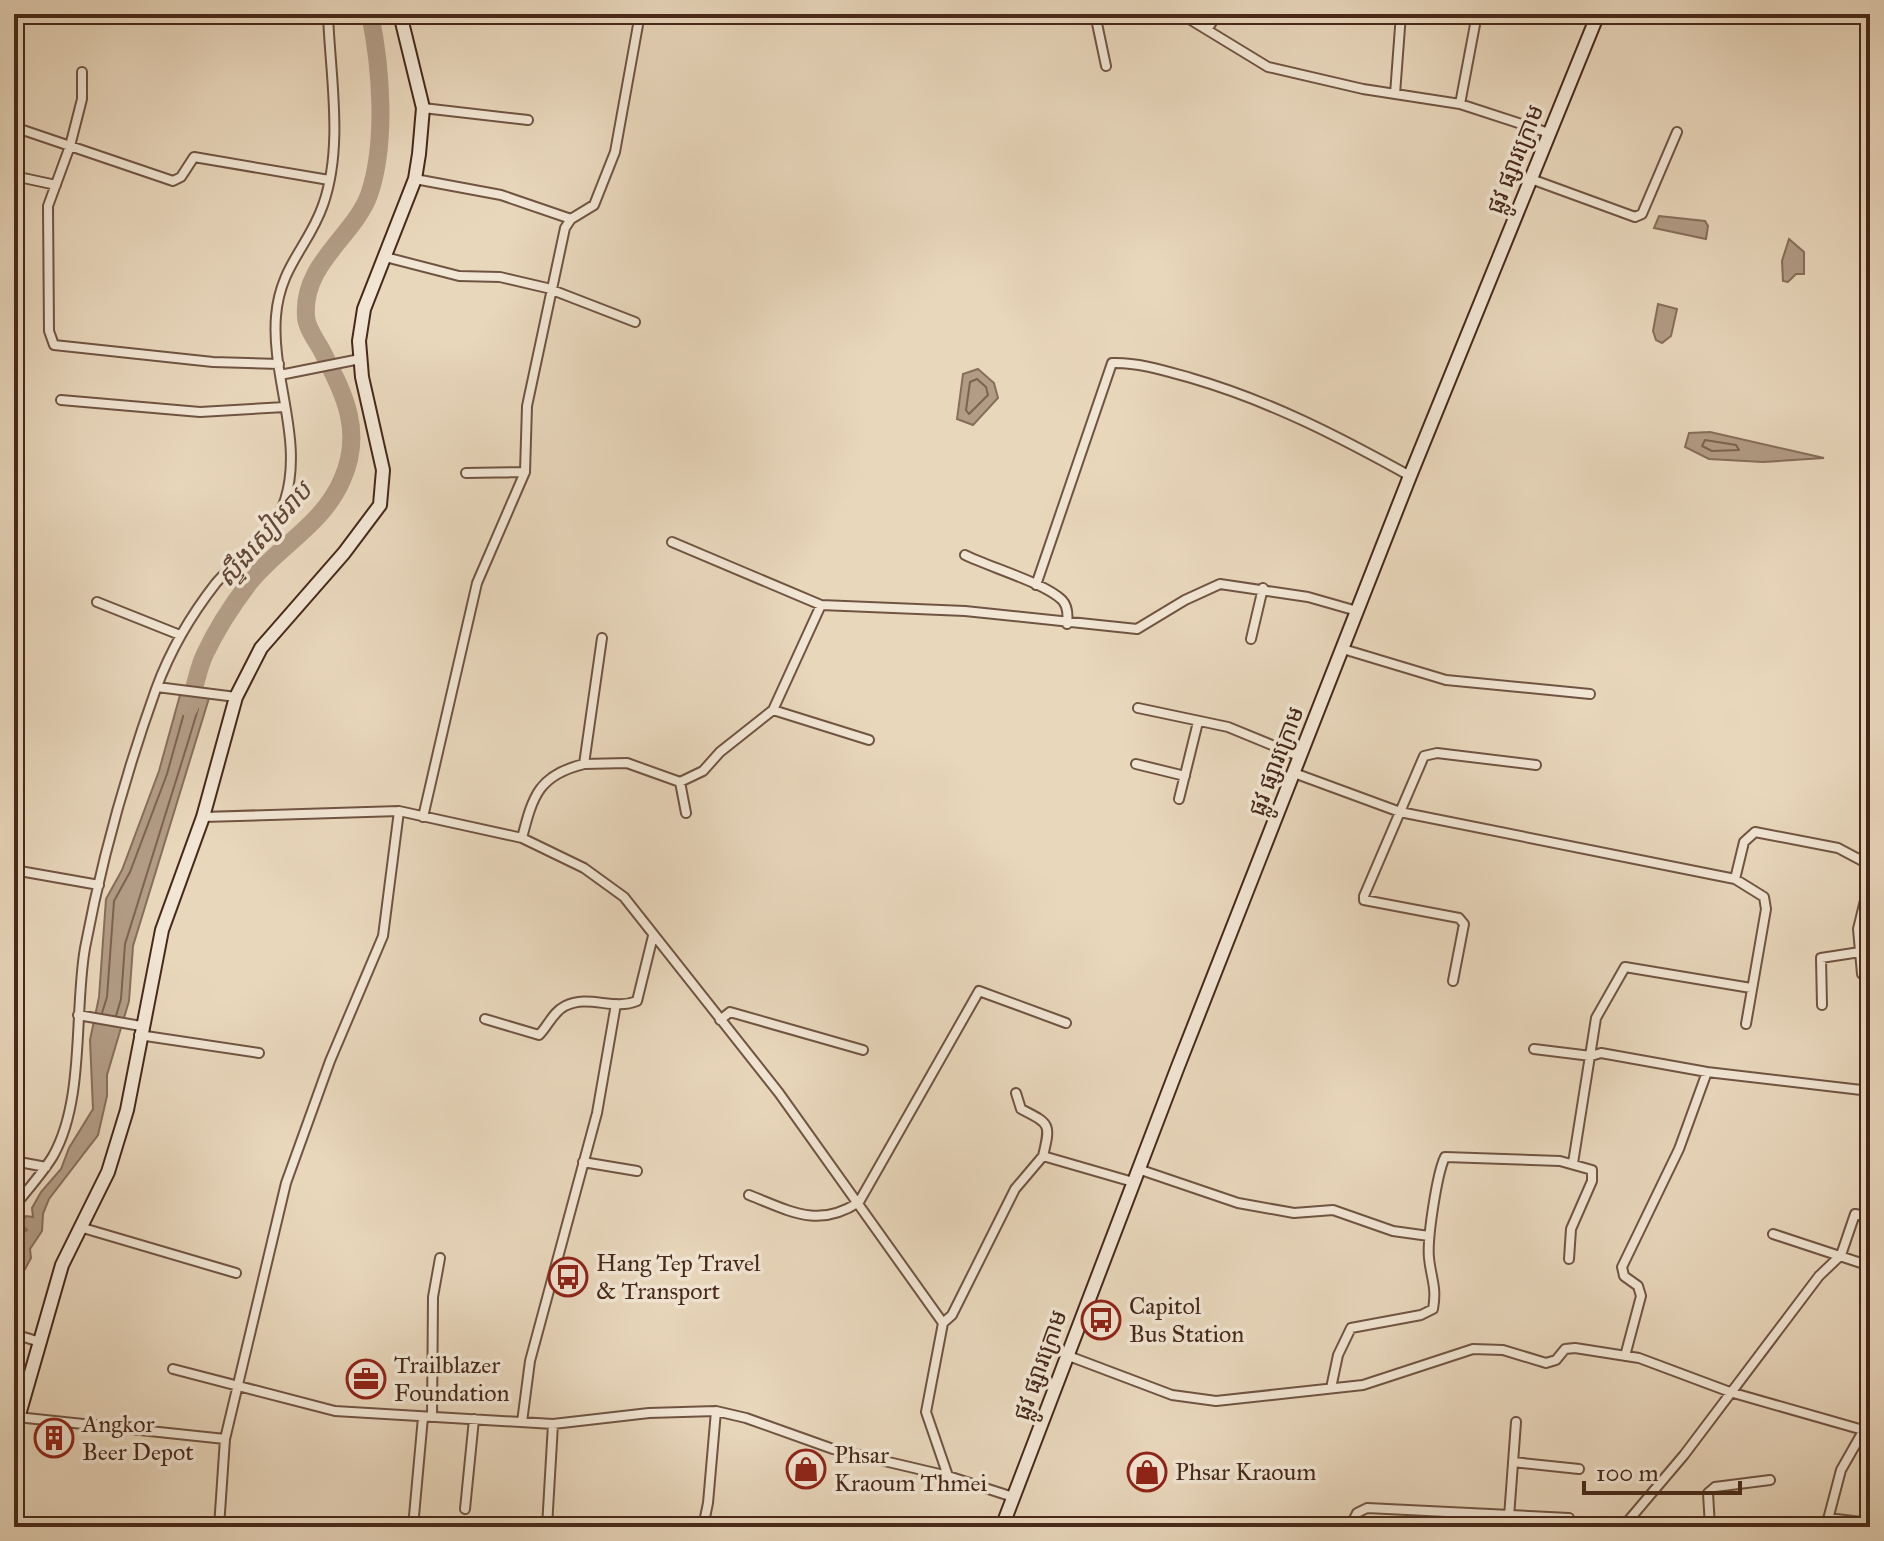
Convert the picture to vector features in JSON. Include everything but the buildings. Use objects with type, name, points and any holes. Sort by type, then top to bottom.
[{"type":"main road","points":[[14,1432],[62,1265],[83,1228],[108,1172],[127,1110],[136,1028],[162,930],[203,817],[230,696],[261,648],[344,553],[380,505],[383,470],[360,359],[362,318],[415,179],[423,108],[400,14]]},
{"type":"main road","name":"ផ្លូវ ផ្សារក្រោម","points":[[1002,1527],[1066,1355],[1410,476],[1598,14]]},
{"type":"street","points":[[14,1207],[46,1167],[61,1137],[82,1016],[85,952],[99,885],[180,635],[217,582],[275,521],[285,501],[291,444],[280,375],[276,316],[284,278],[323,206],[329,180],[333,137],[328,14]]},
{"type":"street","points":[[423,817],[481,566],[525,472],[527,406],[565,228],[571,219],[594,205],[615,152],[640,14]]},
{"type":"street","points":[[1095,14],[1106,66]]},
{"type":"street","points":[[1181,14],[1268,67],[1395,94],[1460,104],[1549,133]]},
{"type":"street","points":[[1207,30],[1217,14]]},
{"type":"street","points":[[1395,94],[1401,14]]},
{"type":"street","points":[[1460,104],[1477,14]]},
{"type":"street","points":[[82,72],[82,99],[47,218],[49,331],[54,345],[213,362],[279,364]]},
{"type":"street","points":[[423,108],[528,120]]},
{"type":"street","points":[[14,127],[173,181],[181,177],[194,157],[329,180]]},
{"type":"street","points":[[1531,179],[1635,217],[1642,214],[1677,132]]},
{"type":"street","points":[[14,176],[56,185]]},
{"type":"street","points":[[415,179],[501,195],[571,219]]},
{"type":"street","points":[[385,257],[459,276],[500,277],[554,290],[635,322]]},
{"type":"street","points":[[280,375],[360,359]]},
{"type":"street","points":[[1036,585],[1112,363],[1179,374],[1247,395],[1325,429],[1410,476]]},
{"type":"street","points":[[61,400],[200,412],[285,407]]},
{"type":"street","points":[[466,473],[525,472]]},
{"type":"street","points":[[672,542],[821,605],[965,611],[1067,624],[1142,628],[1216,585],[1263,588],[1357,611]]},
{"type":"street","points":[[965,555],[1036,585],[1062,600],[1067,610],[1067,624]]},
{"type":"street","points":[[1251,639],[1263,588]]},
{"type":"street","points":[[97,602],[180,635]]},
{"type":"street","points":[[522,838],[530,806],[545,780],[563,769],[584,764],[627,763],[680,782],[703,771],[720,752],[773,710],[821,605]]},
{"type":"street","points":[[584,764],[602,638]]},
{"type":"street","points":[[1343,649],[1446,680],[1590,694]]},
{"type":"street","points":[[161,687],[230,696]]},
{"type":"street","points":[[1138,708],[1228,727],[1301,757]]},
{"type":"street","points":[[773,710],[869,740]]},
{"type":"street","points":[[1179,799],[1198,722]]},
{"type":"street","points":[[1453,981],[1464,924],[1459,918],[1364,900],[1424,756],[1430,753],[1536,765]]},
{"type":"street","points":[[1136,764],[1185,776]]},
{"type":"street","points":[[1294,773],[1400,812],[1735,879],[1761,893],[1765,902],[1746,1024]]},
{"type":"street","points":[[680,782],[686,813]]},
{"type":"street","points":[[219,1527],[225,1439],[286,1183],[330,1061],[383,936],[399,811]]},
{"type":"street","points":[[203,817],[399,811],[522,838],[584,868],[624,897],[859,1202],[943,1323]]},
{"type":"street","points":[[1735,879],[1744,842],[1755,832],[1838,848],[1870,865]]},
{"type":"street","points":[[14,870],[99,885]]},
{"type":"street","points":[[1862,974],[1858,929],[1870,880]]},
{"type":"street","points":[[485,1019],[539,1035],[563,1006],[580,1001],[616,1004],[637,1001],[653,936]]},
{"type":"street","points":[[1822,1005],[1821,958],[1860,952]]},
{"type":"street","points":[[1573,1163],[1596,1018],[1625,967],[1751,988]]},
{"type":"street","points":[[749,1195],[808,1217],[842,1213],[859,1202],[979,991],[1066,1023]]},
{"type":"street","points":[[522,1422],[530,1361],[597,1113],[616,1004]]},
{"type":"street","points":[[720,1020],[730,1012],[863,1050]]},
{"type":"street","points":[[82,1016],[259,1053]]},
{"type":"street","points":[[1534,1049],[1591,1056],[1601,1053],[1707,1072],[1870,1091]]},
{"type":"street","points":[[1625,1356],[1641,1296],[1638,1286],[1624,1276],[1622,1267],[1679,1149],[1707,1072]]},
{"type":"street","points":[[948,1476],[926,1412],[943,1323],[952,1315],[1015,1189],[1043,1156],[1049,1134],[1046,1122],[1021,1109],[1016,1093]]},
{"type":"street","points":[[1043,1156],[1136,1175],[1238,1203],[1294,1213],[1333,1210],[1387,1230],[1429,1236]]},
{"type":"street","points":[[1331,1388],[1338,1355],[1351,1328],[1421,1315],[1433,1309],[1435,1277],[1429,1259],[1429,1236],[1445,1157],[1573,1163],[1592,1170],[1594,1175],[1571,1229],[1569,1259]]},
{"type":"street","points":[[14,1161],[46,1167]]},
{"type":"street","points":[[583,1162],[637,1171]]},
{"type":"street","points":[[1623,1527],[1684,1455],[1819,1276],[1841,1255],[1855,1214],[1870,1217]]},
{"type":"street","points":[[83,1228],[236,1273]]},
{"type":"street","points":[[1773,1234],[1870,1266]]},
{"type":"street","points":[[413,1527],[428,1417],[433,1297],[440,1258]]},
{"type":"street","points":[[19,1335],[40,1342]]},
{"type":"street","points":[[1066,1355],[1172,1395],[1195,1400],[1230,1400],[1369,1383],[1473,1349],[1503,1350],[1546,1363],[1568,1348],[1625,1356],[1730,1392],[1863,1430]]},
{"type":"street","points":[[173,1369],[335,1411],[553,1424],[649,1413],[716,1411],[746,1418],[833,1449],[948,1476],[1013,1497]]},
{"type":"street","points":[[703,1527],[716,1411]]},
{"type":"street","points":[[17,1417],[225,1439]]},
{"type":"street","points":[[465,1509],[474,1419]]},
{"type":"street","points":[[1870,1419],[1841,1470],[1827,1523],[1870,1523]]},
{"type":"street","points":[[1509,1517],[1516,1422]]},
{"type":"street","points":[[547,1527],[553,1424]]},
{"type":"street","points":[[1513,1462],[1579,1469]]},
{"type":"street","points":[[1710,1527],[1708,1493],[1715,1487],[1770,1480]]},
{"type":"street","points":[[1350,1527],[1357,1513],[1367,1508],[1569,1518]]},
{"type":"water","points":[[1659,216],[1705,221],[1708,226],[1706,239],[1654,228]]},
{"type":"water","points":[[1789,239],[1804,252],[1804,274],[1796,274],[1788,282],[1783,281],[1782,261]]},
{"type":"water","points":[[1658,304],[1677,309],[1671,336],[1662,343],[1656,340],[1653,331]]},
{"type":"water","points":[[978,369],[994,383],[998,398],[973,425],[957,419],[963,374]]},
{"type":"water","points":[[1710,432],[1824,458],[1763,462],[1709,459],[1685,447],[1689,433]]},
{"type":"water","points":[[180,695],[209,698],[133,946],[129,1001],[107,1075],[107,1096],[98,1135],[49,1199],[43,1214],[42,1231],[30,1249],[31,1258],[19,1280],[14,1306],[14,1240],[27,1230],[21,1224],[26,1216],[33,1217],[32,1208],[61,1169],[69,1148],[93,1109],[90,1040],[99,997],[106,899],[122,870],[159,771]]},
{"type":"waterway","name":"ស្ទឹងសៀមរាប","points":[[189,708],[204,656],[231,609],[261,570],[323,510],[342,480],[348,462],[351,429],[344,397],[309,329],[306,316],[312,281],[330,251],[362,210],[375,174],[380,105],[370,14]]},
{"type":"place","name":"Hang Tep Travel & Transport","points":[[568,1277]]},
{"type":"place","name":"Capitol Bus Station","points":[[1101,1320]]},
{"type":"place","name":"Trailblazer Foundation","points":[[366,1379]]},
{"type":"place","name":"Angkor Beer Depot","points":[[54,1438]]},
{"type":"place","name":"Phsar Kraoum Thmei","points":[[806,1469]]},
{"type":"place","name":"Phsar Kraoum","points":[[1147,1472]]}]
